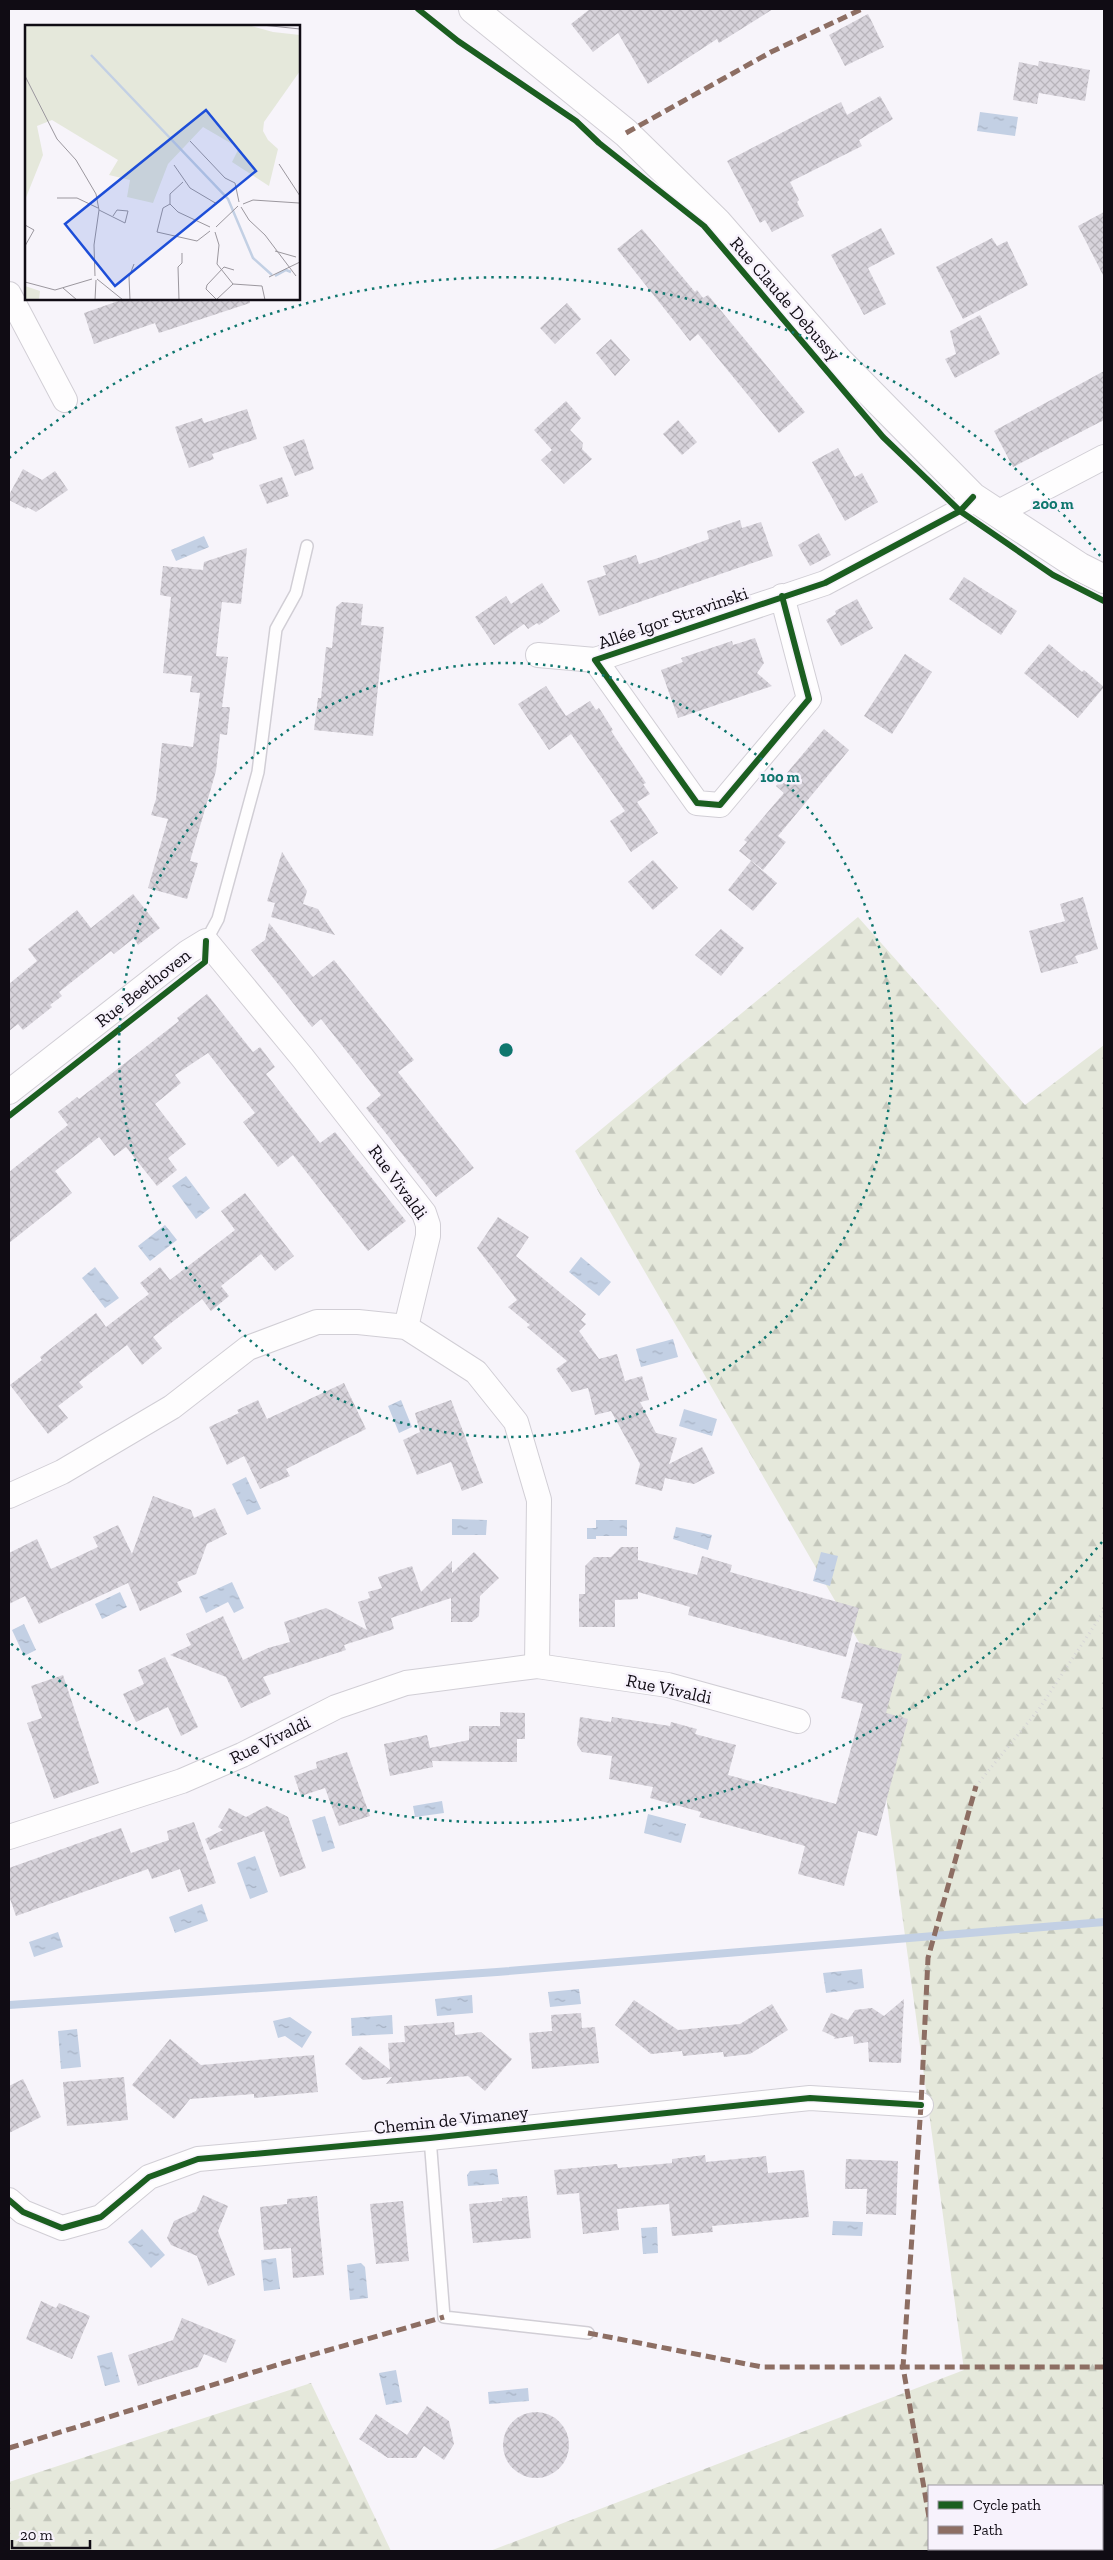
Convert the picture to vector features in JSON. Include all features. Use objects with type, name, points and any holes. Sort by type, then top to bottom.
[{"type":"street","name":"Rue Claude Debussy","points":[[472,9],[612,121],[717,222],[837,359],[973,497],[1080,568],[1104,579]]},
{"type":"street","points":[[9,294],[65,400]]},
{"type":"street","points":[[997,513],[1104,457]]},
{"type":"street","name":"Allée Igor Stravinski","points":[[538,655],[596,660],[825,583],[960,510],[973,497]]},
{"type":"street","name":"Allée Igor Stravinski","points":[[596,660],[697,803],[720,805],[808,700],[782,596]]},
{"type":"street","name":"Rue Beethoven","points":[[9,1092],[188,952],[206,941],[302,1057]]},
{"type":"street","name":"Rue Vivaldi","points":[[302,1057],[424,1213],[428,1225],[428,1236],[406,1327]]},
{"type":"street","points":[[9,1496],[62,1472],[172,1406],[248,1348],[317,1322],[358,1322],[406,1327],[476,1372],[516,1422],[539,1500],[537,1666]]},
{"type":"street","name":"Rue Vivaldi","points":[[9,1837],[182,1781],[242,1755],[336,1707],[406,1683],[537,1666],[668,1685],[798,1720]]},
{"type":"street","name":"Chemin de Vimaney","points":[[9,2200],[23,2212],[62,2228],[101,2217],[149,2177],[198,2159],[430,2138],[810,2098],[921,2105]]},
{"type":"lane","points":[[206,941],[218,919],[258,772],[276,629],[296,593],[306,546]]},
{"type":"lane","points":[[430,2138],[444,2317],[588,2333]]},
{"type":"path","points":[[976,1786],[1039,1710],[1104,1611]]},
{"type":"green space","points":[[858,917],[1025,1105],[1104,1045],[1104,2551],[490,2551],[964,2370],[867,1656],[575,1151]]},
{"type":"green space","points":[[311,2383],[391,2551],[9,2551],[9,2482]]},
{"type":"water","points":[[980,112],[1018,117],[1015,136],[977,131]]},
{"type":"water","points":[[204,536],[209,547],[176,561],[171,550]]},
{"type":"water","points":[[186,1176],[210,1208],[196,1219],[172,1186]]},
{"type":"water","points":[[165,1225],[177,1240],[150,1261],[138,1246]]},
{"type":"water","points":[[581,1257],[611,1282],[599,1296],[569,1272]]},
{"type":"water","points":[[95,1267],[119,1298],[105,1308],[82,1278]]},
{"type":"water","points":[[673,1339],[678,1357],[641,1367],[636,1349]]},
{"type":"water","points":[[401,1400],[412,1427],[399,1433],[388,1406]]},
{"type":"water","points":[[684,1409],[717,1419],[712,1436],[679,1426]]},
{"type":"water","points":[[246,1477],[261,1509],[247,1515],[232,1484]]},
{"type":"water","points":[[452,1519],[487,1520],[486,1535],[452,1535]]},
{"type":"water","points":[[596,1520],[627,1520],[627,1536],[596,1536],[596,1539],[587,1539],[587,1528],[596,1528]]},
{"type":"water","points":[[676,1527],[712,1535],[708,1550],[673,1539]]},
{"type":"water","points":[[821,1552],[838,1556],[830,1586],[813,1581]]},
{"type":"water","points":[[232,1582],[244,1608],[234,1613],[228,1602],[206,1613],[199,1597]]},
{"type":"water","points":[[120,1592],[127,1607],[102,1619],[95,1604]]},
{"type":"water","points":[[24,1624],[36,1650],[24,1656],[12,1630]]},
{"type":"water","points":[[442,1801],[444,1813],[415,1817],[413,1806]]},
{"type":"water","points":[[648,1814],[686,1824],[681,1843],[644,1833]]},
{"type":"water","points":[[325,1816],[335,1848],[322,1852],[312,1820]]},
{"type":"water","points":[[255,1856],[268,1892],[250,1899],[237,1863]]},
{"type":"water","points":[[202,1904],[208,1921],[175,1933],[169,1917]]},
{"type":"water","points":[[58,1932],[63,1947],[34,1957],[29,1942]]},
{"type":"water","points":[[862,1969],[864,1988],[826,1993],[823,1973]]},
{"type":"water","points":[[579,1989],[581,2004],[550,2007],[548,1992]]},
{"type":"water","points":[[472,1995],[473,2013],[437,2016],[435,1999]]},
{"type":"water","points":[[392,2015],[393,2034],[352,2036],[351,2018]]},
{"type":"water","points":[[290,2017],[312,2032],[302,2048],[285,2036],[278,2038],[273,2021]]},
{"type":"water","points":[[77,2029],[81,2067],[61,2069],[58,2031]]},
{"type":"water","points":[[497,2169],[499,2184],[468,2186],[467,2175],[470,2171]]},
{"type":"water","points":[[833,2221],[863,2222],[862,2236],[832,2235]]},
{"type":"water","points":[[657,2227],[658,2253],[643,2254],[641,2228]]},
{"type":"water","points":[[142,2229],[165,2255],[151,2268],[128,2242]]},
{"type":"water","points":[[276,2258],[280,2289],[264,2291],[261,2260]]},
{"type":"water","points":[[361,2263],[365,2267],[368,2298],[350,2300],[347,2265]]},
{"type":"water","points":[[112,2352],[120,2382],[105,2386],[97,2356]]},
{"type":"water","points":[[396,2370],[402,2402],[386,2405],[379,2373]]},
{"type":"water","points":[[528,2388],[529,2401],[489,2404],[488,2392]]},
{"type":"building","points":[[590,9],[773,9],[719,43],[717,39],[648,84],[618,33],[593,52],[571,24]]},
{"type":"building","points":[[868,14],[884,47],[845,66],[829,35]]},
{"type":"building","points":[[1039,61],[1090,70],[1085,101],[1039,93],[1037,104],[1013,100],[1019,62],[1038,66]]},
{"type":"building","points":[[880,96],[893,119],[859,140],[862,146],[790,182],[804,216],[772,232],[765,220],[760,223],[727,161],[841,102],[847,115]]},
{"type":"building","points":[[1104,212],[1104,277],[1078,226]]},
{"type":"building","points":[[881,228],[895,254],[868,268],[886,304],[864,315],[831,255]]},
{"type":"building","points":[[642,229],[695,292],[697,290],[703,298],[708,295],[805,412],[779,433],[698,334],[690,341],[617,249]]},
{"type":"building","points":[[992,238],[997,246],[1007,241],[1028,285],[963,319],[936,267]]},
{"type":"building","points":[[121,300],[250,300],[250,303],[159,333],[155,323],[94,344],[84,313]]},
{"type":"building","points":[[567,303],[581,319],[555,344],[540,328]]},
{"type":"building","points":[[980,315],[1000,354],[955,378],[945,359],[956,354],[950,331]]},
{"type":"building","points":[[611,339],[630,360],[615,376],[596,353]]},
{"type":"building","points":[[1104,371],[1104,420],[1013,467],[994,431]]},
{"type":"building","points":[[566,401],[581,418],[570,430],[583,443],[582,449],[592,459],[564,484],[541,460],[552,450],[534,430]]},
{"type":"building","points":[[247,409],[257,439],[212,454],[214,459],[189,468],[175,427],[202,418],[204,423]]},
{"type":"building","points":[[678,420],[697,442],[682,455],[663,434]]},
{"type":"building","points":[[304,439],[314,469],[295,476],[283,447]]},
{"type":"building","points":[[838,448],[855,477],[862,473],[878,502],[845,521],[812,462]]},
{"type":"building","points":[[23,469],[42,480],[55,471],[68,490],[36,512],[27,507],[26,509],[9,500],[9,495]]},
{"type":"building","points":[[282,477],[289,496],[267,504],[259,485]]},
{"type":"building","points":[[740,520],[742,528],[761,522],[773,556],[599,616],[587,581],[606,575],[603,566],[636,555],[639,564],[658,558],[709,539],[707,531]]},
{"type":"building","points":[[819,533],[831,555],[810,566],[798,545]]},
{"type":"building","points":[[247,548],[241,604],[222,602],[216,656],[228,657],[222,707],[230,707],[227,735],[220,734],[216,771],[190,861],[198,863],[187,899],[148,888],[168,819],[151,815],[156,799],[162,743],[193,747],[200,693],[190,692],[192,676],[163,673],[171,597],[160,595],[163,566],[203,570],[204,562]]},
{"type":"building","points":[[964,577],[1017,611],[1001,635],[949,599]]},
{"type":"building","points":[[542,583],[560,611],[539,625],[537,623],[528,629],[524,624],[494,645],[475,617],[506,596],[511,604]]},
{"type":"building","points":[[857,599],[873,628],[841,646],[826,620],[836,614],[835,611]]},
{"type":"building","points":[[342,602],[363,604],[361,625],[384,627],[373,736],[314,730],[318,698],[321,698],[326,647],[332,648],[336,607]]},
{"type":"building","points":[[755,638],[764,663],[757,673],[772,686],[678,718],[661,670],[683,662],[681,658],[732,641],[733,645]]},
{"type":"building","points":[[1049,644],[1082,672],[1084,670],[1104,687],[1078,718],[1024,673]]},
{"type":"building","points":[[905,654],[932,672],[892,734],[864,716]]},
{"type":"building","points":[[546,686],[566,716],[590,701],[596,710],[599,708],[613,730],[611,731],[646,783],[643,784],[650,794],[637,802],[658,833],[631,852],[610,821],[625,811],[571,734],[549,750],[518,704]]},
{"type":"building","points":[[824,729],[849,750],[778,836],[786,842],[763,870],[739,851],[747,842],[744,840],[784,793],[776,786]]},
{"type":"building","points":[[282,852],[307,891],[303,904],[318,909],[335,935],[271,917],[275,903],[267,901]]},
{"type":"building","points":[[653,860],[678,888],[653,910],[628,882]]},
{"type":"building","points":[[751,861],[777,883],[753,911],[728,890]]},
{"type":"building","points":[[133,894],[160,928],[138,945],[134,938],[114,954],[111,951],[59,992],[62,996],[50,1005],[52,1007],[23,1030],[18,1024],[9,1031],[9,984],[37,961],[28,949],[77,910],[91,928]]},
{"type":"building","points":[[1083,897],[1098,949],[1075,956],[1078,963],[1041,973],[1029,931],[1065,921],[1060,904]]},
{"type":"building","points":[[269,923],[313,977],[334,960],[414,1060],[398,1072],[474,1168],[436,1197],[366,1108],[381,1095],[321,1019],[312,1027],[251,950],[265,940]]},
{"type":"building","points":[[721,929],[744,948],[721,976],[695,955]]},
{"type":"building","points":[[207,994],[253,1052],[260,1047],[275,1067],[266,1074],[320,1143],[335,1132],[406,1221],[368,1251],[293,1155],[278,1167],[243,1122],[255,1113],[208,1053],[175,1075],[181,1083],[155,1104],[186,1144],[168,1158],[177,1170],[157,1186],[126,1147],[114,1156],[99,1137],[55,1171],[72,1193],[9,1243],[9,1172],[68,1125],[58,1112],[77,1097],[79,1099],[179,1021],[177,1018]]},
{"type":"building","points":[[245,1193],[294,1256],[275,1271],[261,1254],[221,1286],[229,1296],[211,1311],[202,1299],[153,1337],[162,1348],[142,1365],[127,1345],[79,1382],[83,1387],[58,1406],[68,1418],[48,1434],[10,1385],[42,1360],[40,1357],[96,1313],[106,1327],[149,1294],[140,1283],[160,1267],[170,1280],[235,1230],[221,1211]]},
{"type":"building","points":[[498,1217],[529,1237],[516,1256],[586,1314],[581,1320],[586,1324],[579,1331],[599,1359],[617,1354],[625,1381],[642,1376],[649,1400],[640,1402],[656,1433],[677,1438],[669,1464],[702,1447],[715,1473],[694,1484],[665,1478],[662,1491],[635,1484],[640,1464],[611,1411],[595,1415],[588,1388],[572,1392],[556,1369],[567,1361],[527,1327],[530,1325],[508,1307],[517,1300],[477,1248]]},
{"type":"building","points":[[344,1383],[366,1429],[286,1469],[290,1476],[260,1489],[244,1456],[227,1465],[209,1427],[239,1413],[237,1410],[258,1400],[267,1419]]},
{"type":"building","points":[[451,1400],[483,1483],[462,1491],[451,1462],[417,1475],[403,1440],[420,1432],[415,1413]]},
{"type":"building","points":[[153,1496],[191,1510],[194,1518],[215,1508],[227,1534],[207,1544],[196,1574],[177,1582],[182,1592],[140,1611],[128,1583],[39,1624],[25,1596],[9,1604],[9,1553],[37,1539],[51,1569],[98,1547],[93,1537],[118,1525],[132,1554]]},
{"type":"building","points":[[621,1547],[638,1547],[638,1560],[697,1575],[702,1556],[732,1565],[730,1572],[859,1608],[846,1657],[688,1615],[690,1607],[638,1592],[638,1599],[615,1600],[615,1627],[579,1627],[579,1594],[585,1594],[585,1566],[594,1557],[611,1557]]},
{"type":"building","points":[[474,1552],[499,1578],[480,1596],[479,1616],[472,1622],[451,1622],[451,1598],[391,1618],[394,1629],[344,1645],[346,1650],[263,1677],[271,1694],[241,1708],[226,1677],[170,1655],[191,1645],[186,1634],[223,1616],[243,1660],[268,1648],[290,1642],[284,1622],[326,1608],[367,1630],[358,1602],[370,1598],[368,1592],[382,1588],[378,1577],[412,1566],[421,1592],[452,1561],[452,1573]]},
{"type":"building","points":[[856,1642],[902,1654],[886,1713],[908,1719],[877,1836],[858,1831],[844,1886],[798,1874],[805,1846],[699,1817],[701,1812],[650,1798],[653,1787],[609,1779],[612,1756],[582,1752],[577,1745],[580,1717],[611,1722],[612,1717],[670,1726],[671,1722],[697,1729],[695,1734],[736,1745],[728,1775],[836,1804],[863,1704],[841,1698]]},
{"type":"building","points":[[165,1657],[198,1727],[181,1736],[168,1707],[136,1722],[123,1694],[144,1684],[138,1670]]},
{"type":"building","points":[[63,1675],[99,1783],[54,1799],[27,1723],[42,1718],[31,1686]]},
{"type":"building","points":[[500,1712],[525,1713],[525,1739],[517,1739],[517,1762],[432,1761],[433,1767],[390,1776],[384,1744],[427,1735],[430,1748],[469,1740],[469,1726],[500,1726]]},
{"type":"building","points":[[347,1752],[370,1816],[339,1826],[325,1788],[301,1796],[294,1776],[317,1768],[316,1762]]},
{"type":"building","points":[[267,1806],[288,1817],[306,1868],[280,1877],[264,1831],[210,1850],[205,1839],[223,1830],[218,1827],[229,1808],[246,1817]]},
{"type":"building","points":[[194,1822],[216,1883],[188,1892],[180,1869],[152,1879],[148,1869],[16,1916],[9,1896],[9,1868],[121,1828],[131,1853],[169,1840],[167,1831]]},
{"type":"building","points":[[904,1999],[901,2063],[869,2062],[868,2042],[854,2044],[853,2036],[834,2039],[835,2037],[822,2031],[831,2013],[848,2020],[855,2010],[872,2008],[884,2016]]},
{"type":"building","points":[[634,2000],[678,2030],[740,2024],[772,2004],[788,2030],[750,2054],[724,2057],[723,2052],[683,2056],[682,2051],[651,2054],[615,2025]]},
{"type":"building","points":[[581,2013],[582,2028],[595,2027],[599,2063],[532,2069],[529,2033],[552,2031],[551,2015]]},
{"type":"building","points":[[454,2022],[455,2035],[481,2032],[512,2059],[485,2091],[468,2076],[386,2084],[392,2077],[363,2080],[345,2064],[360,2046],[390,2070],[388,2043],[405,2042],[404,2026]]},
{"type":"building","points":[[170,2039],[201,2065],[314,2055],[318,2092],[254,2098],[254,2094],[190,2099],[174,2119],[132,2085]]},
{"type":"building","points":[[124,2077],[128,2120],[67,2126],[63,2082]]},
{"type":"building","points":[[23,2079],[41,2117],[9,2133],[9,2086]]},
{"type":"building","points":[[705,2155],[706,2162],[766,2156],[768,2173],[804,2170],[809,2217],[712,2226],[713,2232],[672,2236],[669,2204],[617,2209],[619,2230],[583,2234],[579,2193],[557,2195],[554,2170],[617,2164],[618,2168],[672,2163],[672,2159]]},
{"type":"building","points":[[846,2159],[898,2161],[896,2215],[866,2214],[867,2189],[845,2189]]},
{"type":"building","points":[[203,2195],[228,2206],[218,2231],[235,2275],[208,2286],[197,2256],[171,2245],[167,2238],[174,2221],[196,2211]]},
{"type":"building","points":[[317,2196],[324,2275],[293,2278],[291,2248],[264,2250],[260,2207],[287,2204],[287,2199]]},
{"type":"building","points":[[527,2196],[531,2238],[473,2243],[469,2204],[502,2201],[502,2198]]},
{"type":"building","points":[[403,2201],[409,2261],[376,2264],[370,2204]]},
{"type":"building","points":[[41,2301],[56,2308],[59,2303],[90,2316],[72,2359],[26,2339]]},
{"type":"building","points":[[182,2318],[236,2340],[226,2363],[204,2354],[198,2367],[138,2386],[128,2355],[173,2340]]},
{"type":"building","points":[[427,2406],[449,2421],[454,2444],[444,2460],[424,2446],[416,2458],[388,2458],[359,2439],[376,2414],[407,2435]]},
{"type":"building","points":[[536,2412],[548,2415],[559,2422],[566,2433],[569,2445],[566,2457],[559,2468],[548,2475],[536,2478],[524,2475],[513,2468],[506,2457],[503,2445],[506,2433],[513,2422],[524,2415]]},
{"type":"waterway","points":[[9,2005],[497,1972],[1104,1922]]},
{"type":"marked path","points":[[626,133],[771,52],[862,9]]},
{"type":"marked path","points":[[928,2511],[903,2367],[921,2105],[928,1958],[976,1786]]},
{"type":"marked path","points":[[9,2448],[280,2364],[444,2317]]},
{"type":"marked path","points":[[588,2333],[762,2367],[1104,2367]]},
{"type":"cycle path","points":[[418,9],[458,41],[576,121],[599,143],[704,226],[883,437],[960,511],[1053,575],[1104,601]]},
{"type":"cycle path","points":[[782,596],[809,699],[720,805],[697,803],[595,660],[825,583],[960,511],[973,497]]},
{"type":"cycle path","points":[[9,1116],[205,962],[206,941]]},
{"type":"cycle path","points":[[9,2200],[23,2212],[62,2228],[101,2217],[149,2177],[198,2159],[430,2138],[810,2098],[921,2105]]}]
